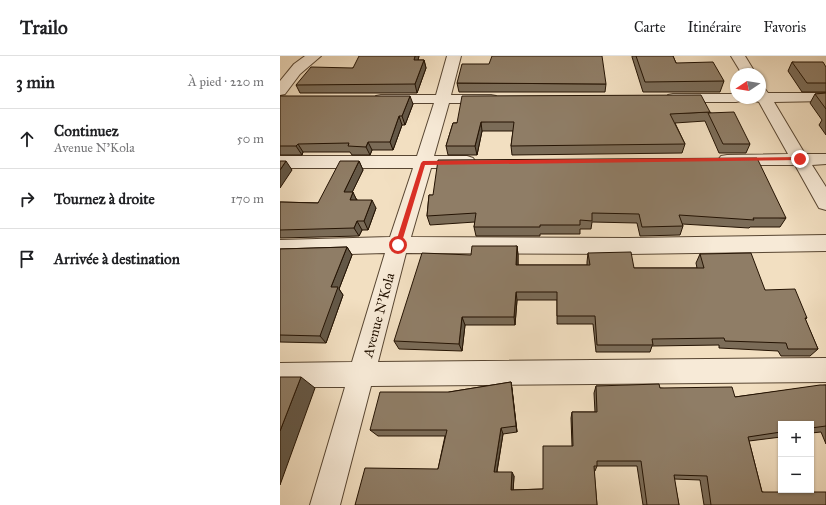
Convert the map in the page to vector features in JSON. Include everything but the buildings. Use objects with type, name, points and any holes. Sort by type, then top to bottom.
[{"type":"street","points":[[283,96],[293,73],[306,60],[314,56]]},
{"type":"street","name":"Avenue N'Kola","points":[[325,505],[363,375],[398,245],[443,99],[454,56]]},
{"type":"street","points":[[738,56],[745,68]]},
{"type":"street","points":[[280,65],[293,73]]},
{"type":"street","points":[[766,96],[826,97]]},
{"type":"street","points":[[657,98],[730,98]]},
{"type":"street","points":[[366,99],[507,99]]},
{"type":"street","points":[[766,104],[826,203]]},
{"type":"street","points":[[714,160],[826,159]]},
{"type":"street","points":[[280,162],[486,162]]},
{"type":"street","points":[[280,248],[398,245],[628,246],[826,243]]},
{"type":"street","points":[[280,375],[826,370]]},
{"type":"route","points":[[398,245],[423,163],[800,159]]}]
